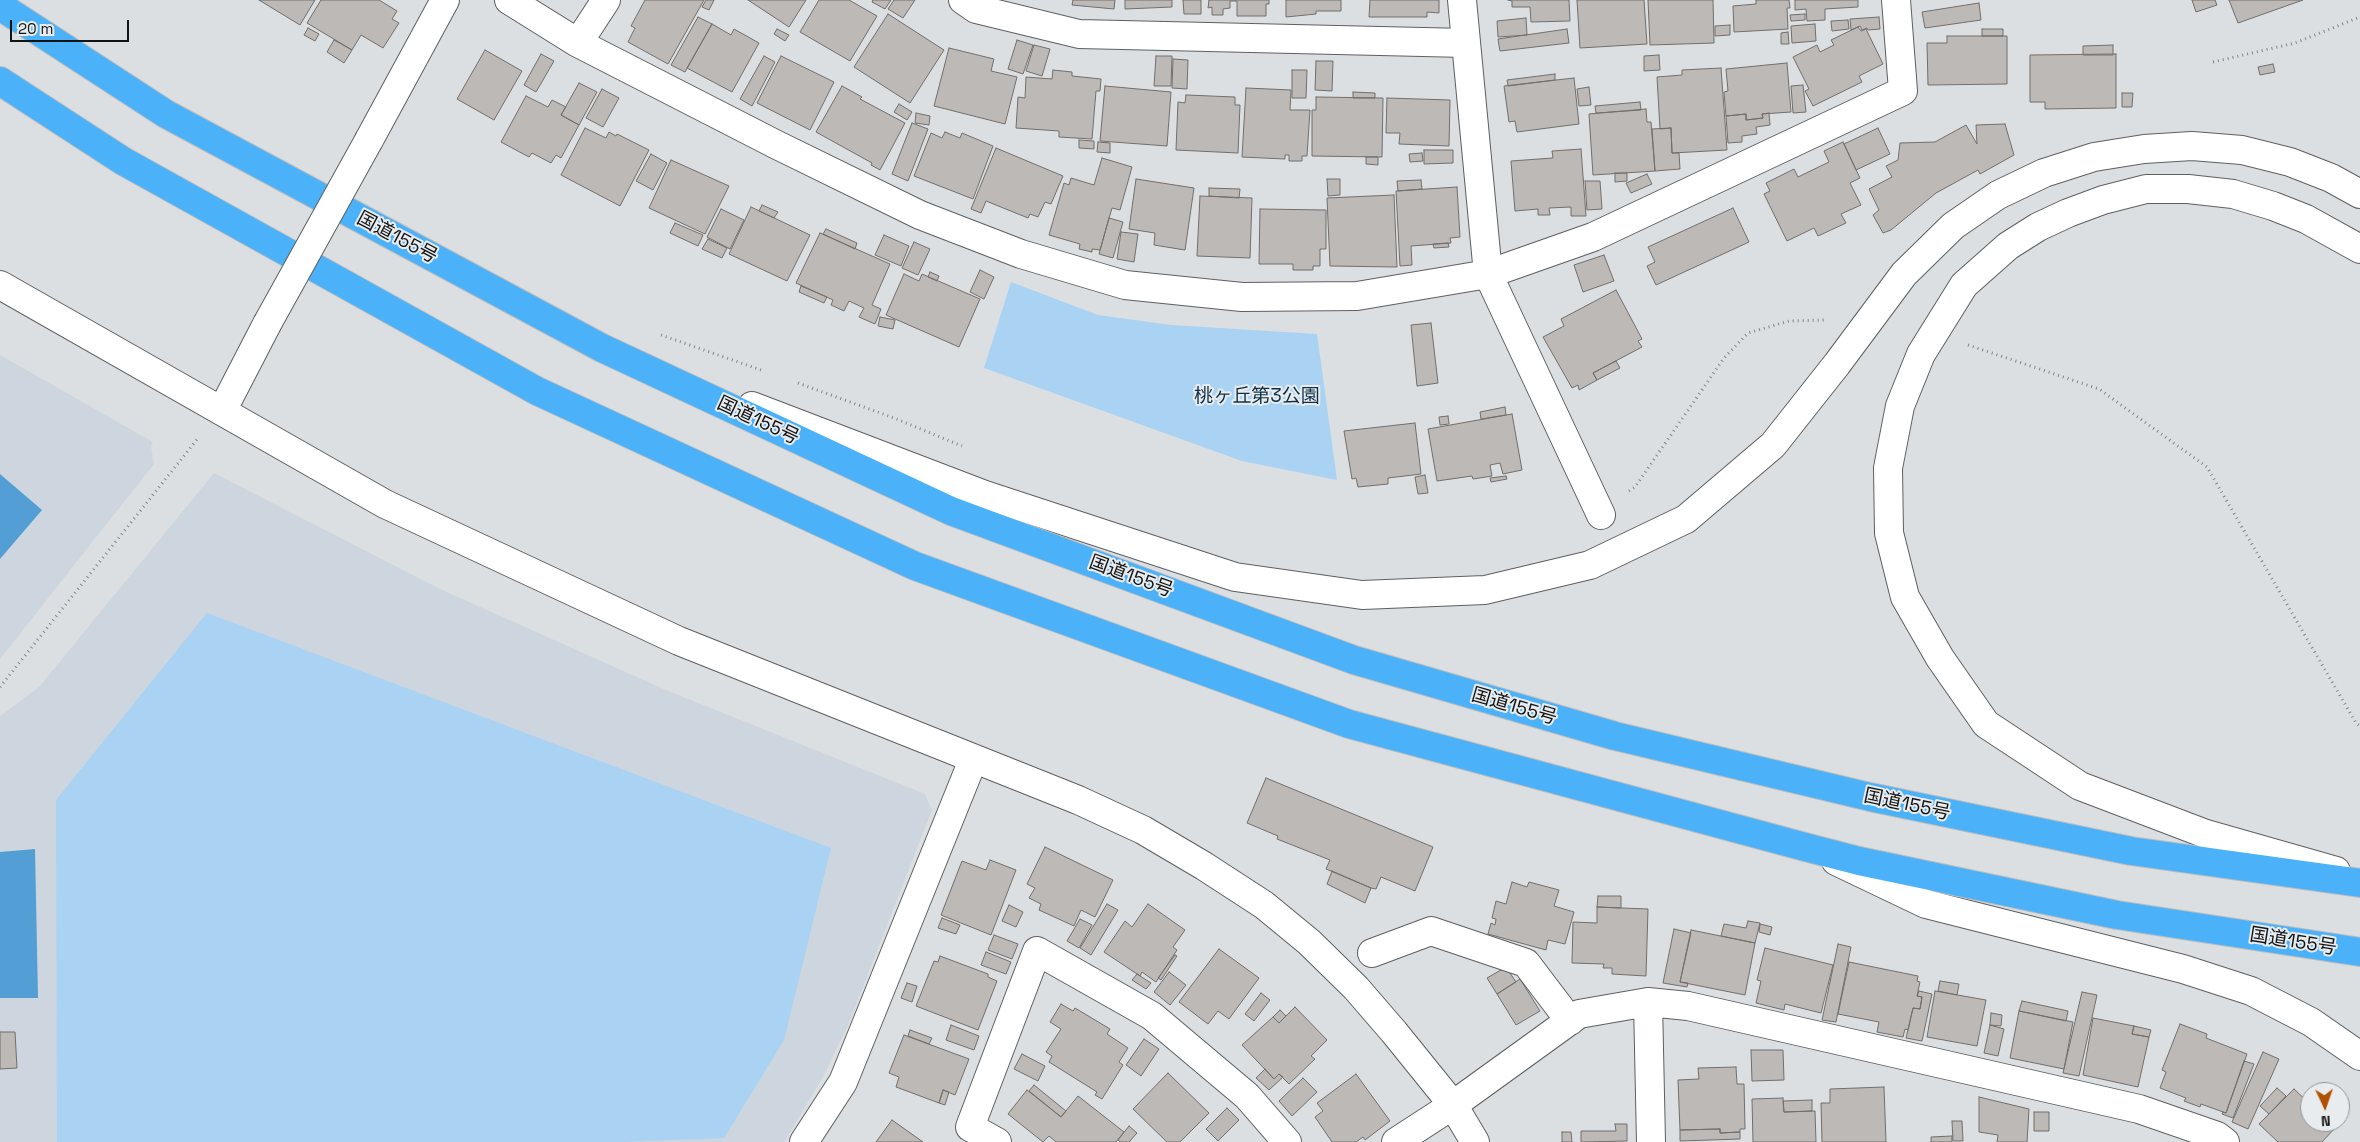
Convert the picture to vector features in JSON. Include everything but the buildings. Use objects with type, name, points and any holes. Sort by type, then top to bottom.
[{"type":"highway","name":"国道155号","points":[[0,6],[166,114],[602,348],[951,511],[1354,660],[1615,736],[1870,797],[2132,851],[2360,883]]},
{"type":"highway","name":"国道155号","points":[[0,81],[123,161],[537,391],[915,566],[1349,724],[1805,847],[1859,861],[2117,915],[2360,952]]},
{"type":"street","points":[[222,411],[267,324],[445,0]]},
{"type":"street","points":[[509,0],[578,43],[768,141],[920,215],[1021,254],[1124,285],[1242,296],[1356,296],[1488,274],[1593,238],[1903,91],[1896,0]]},
{"type":"street","points":[[578,43],[606,0]]},
{"type":"street","points":[[963,0],[976,8],[1079,34],[1466,43]]},
{"type":"street","points":[[1462,0],[1488,274],[1601,515]]},
{"type":"street","points":[[602,348],[985,495],[1235,577],[1362,596],[1485,590],[1590,564],[1686,519],[1773,445],[1904,274],[1953,226],[1998,195],[2044,173],[2094,157],[2144,149],[2192,146],[2242,150],[2290,162],[2331,178],[2360,194]]},
{"type":"street","points":[[2360,249],[2338,235],[2273,206],[2233,194],[2188,188],[2146,189],[2103,200],[2068,213],[2038,227],[2008,246],[1964,285],[1921,354],[1900,406],[1888,468],[1889,533],[1904,597],[1940,658],[1986,724],[2080,786],[2206,834],[2360,877]]},
{"type":"street","points":[[0,285],[385,504],[679,641],[973,760],[1078,800],[1143,830],[1204,866],[1264,905],[1309,942],[1356,988],[1453,1105],[1475,1142]]},
{"type":"street","points":[[804,1142],[843,1082],[973,760]]},
{"type":"street","points":[[1805,847],[1926,904],[2183,969],[2251,991],[2311,1022],[2360,1056]]},
{"type":"street","points":[[1372,953],[1431,931],[1526,963],[1570,1021]]},
{"type":"street","points":[[997,1142],[970,1127],[1037,951],[1152,1016],[1247,1096],[1287,1142]]},
{"type":"street","points":[[1396,1142],[1453,1105],[1579,1014],[1648,1002],[1688,1006],[2138,1109],[2217,1136],[2225,1142]]},
{"type":"street","points":[[1648,1002],[1651,1142]]},
{"type":"path","points":[[2213,62],[2295,43],[2360,17]]},
{"type":"path","points":[[1601,515],[1634,487],[1724,358],[1748,333],[1789,321],[1835,319]]},
{"type":"path","points":[[653,332],[764,371]]},
{"type":"path","points":[[1966,344],[2099,390],[2207,466],[2356,723],[2360,726]]},
{"type":"path","points":[[792,381],[894,418],[965,448]]},
{"type":"path","points":[[0,687],[190,448],[222,411]]},
{"type":"shaded area","points":[[0,355],[153,442],[151,446],[154,464],[0,659]]},
{"type":"shaded area","points":[[214,473],[440,589],[666,690],[925,794],[932,810],[848,1025],[823,1077],[784,1142],[0,1142],[0,716],[39,687]]},
{"type":"shaded area","points":[[0,474],[42,510],[0,559]]},
{"type":"shaded area","points":[[35,849],[38,998],[0,998],[0,852]]},
{"type":"green space","name":"桃ヶ丘第3公園","points":[[1011,282],[1098,315],[1171,325],[1317,334],[1337,480],[1242,461],[984,368]]},
{"type":"green space","points":[[207,613],[831,848],[784,1040],[724,1138],[622,1142],[57,1142],[56,800]]}]
